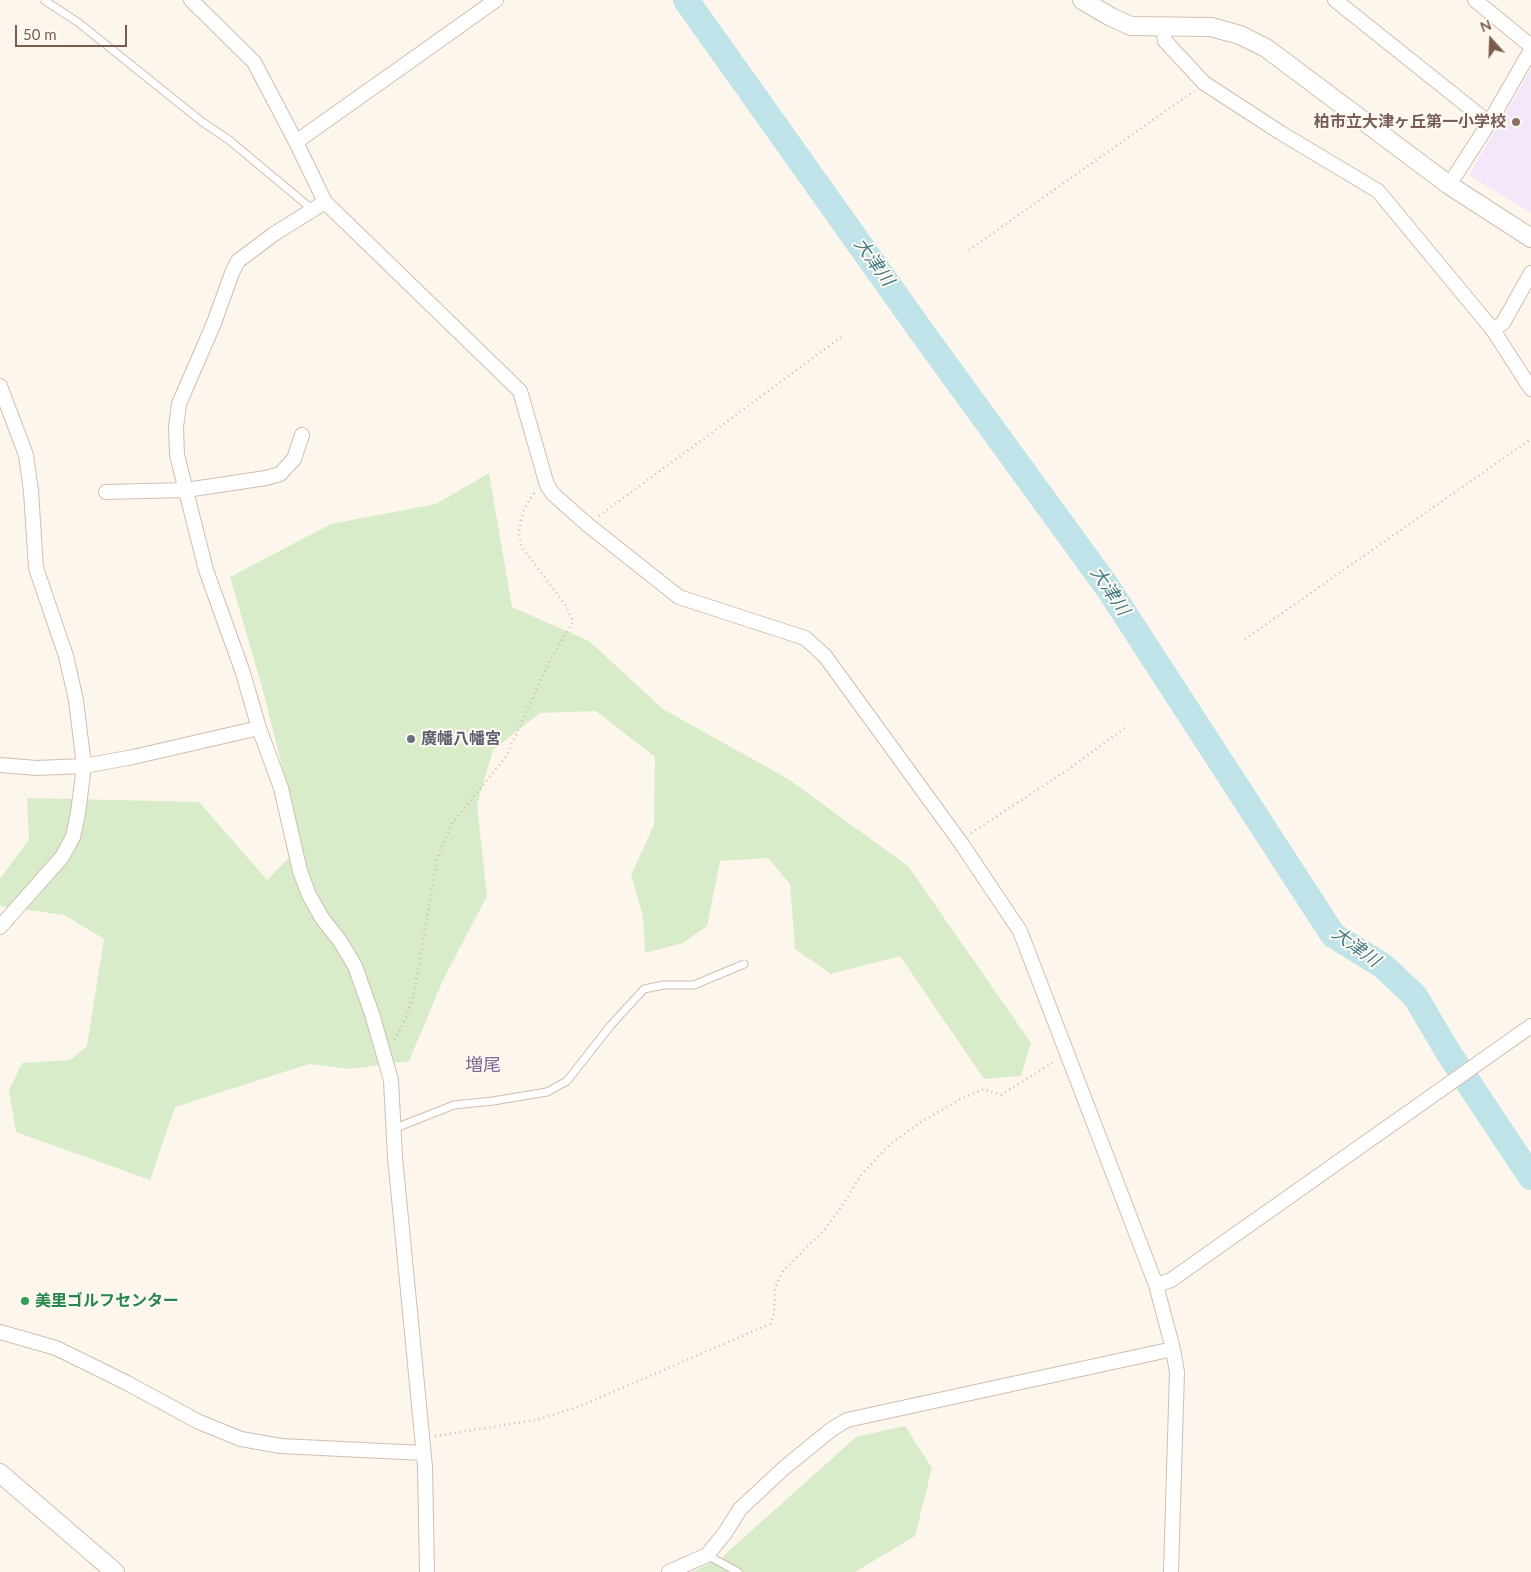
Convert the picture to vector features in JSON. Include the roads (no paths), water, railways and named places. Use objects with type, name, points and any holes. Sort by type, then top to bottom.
[{"type":"street","points":[[192,0],[254,62],[296,142],[319,206],[520,391],[547,486],[554,494],[588,525],[679,597],[805,638],[825,656],[961,843],[1020,931],[1156,1285],[1173,1349],[1177,1372],[1171,1572]]},
{"type":"street","points":[[296,142],[496,0]]},
{"type":"street","points":[[1082,0],[1130,26],[1162,27],[1185,25],[1211,27],[1240,36],[1266,48],[1450,185],[1531,238]]},
{"type":"street","points":[[1335,0],[1489,123]]},
{"type":"street","points":[[1475,0],[1531,46]]},
{"type":"street","points":[[1162,27],[1165,41],[1204,83],[1281,133],[1378,191],[1493,330],[1531,390]]},
{"type":"street","points":[[1450,185],[1489,123],[1531,50]]},
{"type":"street","points":[[319,206],[274,234],[238,261],[214,324],[179,404],[176,427],[177,455],[206,570],[242,670],[281,788],[300,871],[309,895],[322,918],[340,941],[355,966],[372,1014],[391,1080],[393,1129],[425,1476],[427,1572]]},
{"type":"street","points":[[1493,330],[1503,323],[1531,273]]},
{"type":"street","points":[[0,386],[26,455],[36,568],[66,656],[76,700],[84,766],[73,837],[62,857],[0,927]]},
{"type":"street","points":[[106,492],[186,490],[266,478],[280,474],[294,459],[302,435]]},
{"type":"street","points":[[0,765],[37,768],[84,766],[133,757],[260,728]]},
{"type":"street","points":[[1156,1285],[1171,1280],[1527,1029]]},
{"type":"street","points":[[0,1332],[56,1348],[127,1383],[199,1422],[241,1439],[280,1446],[423,1453]]},
{"type":"street","points":[[669,1572],[707,1555],[740,1509],[784,1468],[832,1429],[848,1420],[1173,1349]]},
{"type":"street","points":[[0,1473],[115,1572]]},
{"type":"lane","points":[[44,0],[79,23],[195,116],[319,206]]},
{"type":"lane","points":[[393,1129],[454,1105],[494,1101],[547,1092],[567,1081],[611,1025],[644,989],[664,985],[694,985],[744,964]]},
{"type":"lane","points":[[707,1555],[738,1572]]},
{"type":"waterway","name":"大津川","points":[[686,0],[924,335],[1108,588],[1333,935],[1383,966],[1415,996],[1448,1052],[1531,1177]]},
{"type":"place","name":"柏市立大津ヶ丘第一小学校","points":[[1516,122]]},
{"type":"place","name":"廣幡八幡宮","points":[[411,739]]},
{"type":"place","name":"美里ゴルフセンター","points":[[25,1301]]},
{"type":"district","name":"増尾","points":[[483,1065]]}]
